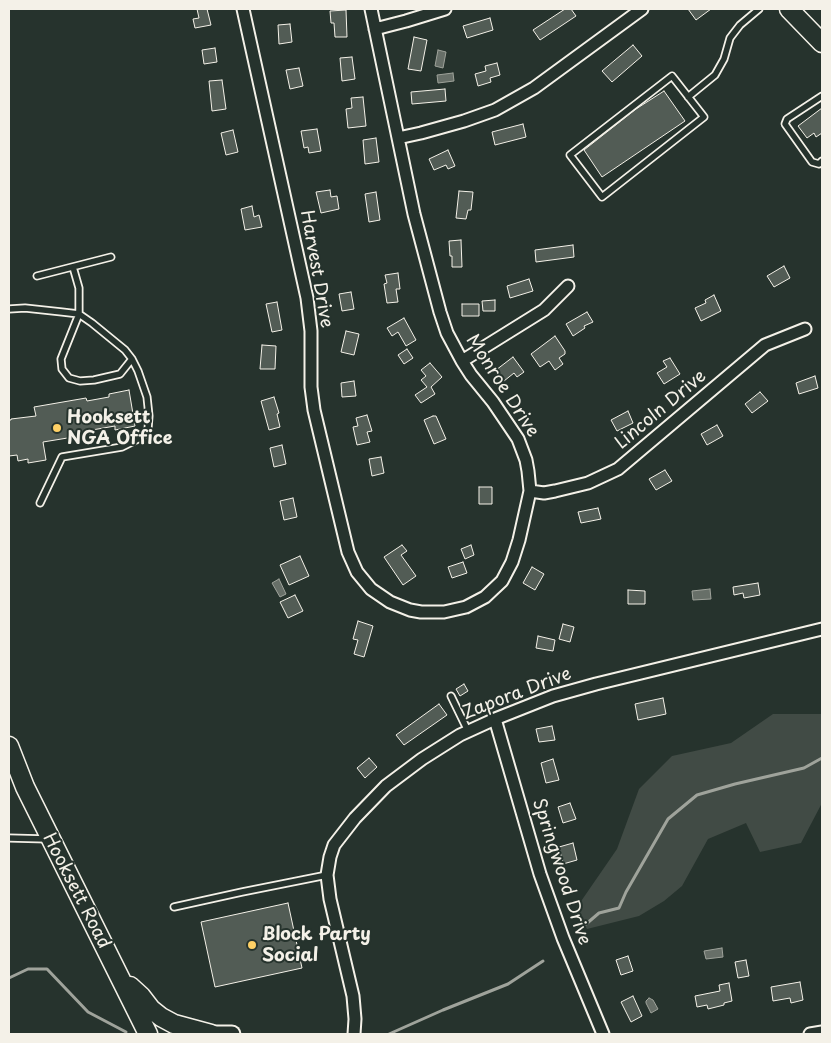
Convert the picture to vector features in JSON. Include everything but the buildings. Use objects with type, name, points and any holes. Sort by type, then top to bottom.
[{"type":"main road","points":[[789,9],[822,43]]},
{"type":"main road","name":"Hooksett Road","points":[[9,746],[25,787],[50,839],[148,1034]]},
{"type":"main road","points":[[119,976],[152,1009],[174,1024],[209,1034],[232,1034]]},
{"type":"street","name":"Harvest Drive","points":[[243,9],[307,298],[311,331],[311,388],[314,410],[348,552],[357,572],[371,589]]},
{"type":"street","name":"Monroe Drive","points":[[370,9],[414,214],[440,312],[462,361],[493,402],[518,440],[526,460],[530,491],[512,562],[502,581],[486,597],[466,607],[444,612],[421,612],[390,602],[371,589]]},
{"type":"street","points":[[375,29],[445,9]]},
{"type":"street","points":[[398,138],[464,121],[495,110],[534,88],[642,9]]},
{"type":"street","points":[[462,361],[544,310],[568,286]]},
{"type":"street","name":"Lincoln Drive","points":[[530,491],[544,493],[564,489],[588,483],[618,469],[765,346],[805,329]]},
{"type":"street","name":"Zapora Drive","points":[[354,1034],[353,996],[330,899],[327,875],[334,845],[355,818],[386,786],[422,759],[460,735],[495,718],[553,696],[822,629]]},
{"type":"street","name":"Springwood Drive","points":[[495,718],[540,874],[563,938],[603,1034]]},
{"type":"street","points":[[810,1034],[822,1032]]},
{"type":"lane","points":[[688,96],[715,75],[724,59],[730,38],[740,25],[759,9]]},
{"type":"lane","points":[[672,76],[688,96],[704,117],[602,197],[570,155],[672,76]]},
{"type":"lane","points":[[822,96],[787,119],[785,124],[812,162],[819,164],[822,161]]},
{"type":"lane","points":[[38,276],[111,257]]},
{"type":"lane","points":[[73,267],[79,288],[79,314],[61,359],[62,370],[69,378],[80,381],[94,380],[120,374],[132,359]]},
{"type":"lane","points":[[9,309],[46,309],[79,314],[111,337],[125,350],[138,371],[147,398],[150,416],[148,429],[142,437],[122,447],[62,457],[40,503]]},
{"type":"lane","points":[[451,696],[468,731]]},
{"type":"lane","points":[[9,838],[50,839]]},
{"type":"lane","points":[[174,907],[327,875]]},
{"type":"shaded area","points":[[438,50],[446,52],[443,68],[435,66]]},
{"type":"shaded area","points":[[453,73],[454,81],[438,83],[437,75]]},
{"type":"shaded area","points":[[279,579],[286,594],[280,597],[272,583]]},
{"type":"shaded area","points":[[710,589],[711,599],[693,600],[692,591]]},
{"type":"shaded area","points":[[773,714],[822,714],[822,803],[801,843],[760,852],[746,823],[708,839],[682,886],[664,901],[639,916],[587,929],[575,910],[617,849],[639,789],[672,756],[731,743]]},
{"type":"shaded area","points":[[722,948],[723,957],[706,959],[704,951]]},
{"type":"shaded area","points":[[649,998],[653,1000],[658,1009],[651,1013],[646,1003]]},
{"type":"waterway","points":[[585,925],[599,913],[619,908],[626,892],[668,819],[697,795],[804,768],[822,758]]},
{"type":"waterway","points":[[389,1034],[508,984],[543,961]]},
{"type":"waterway","points":[[9,978],[28,969],[47,969],[88,1012],[126,1032]]},
{"type":"place","name":"Hooksett NGA Office","points":[[57,428]]},
{"type":"place","name":"Block Party Social","points":[[252,945]]}]
